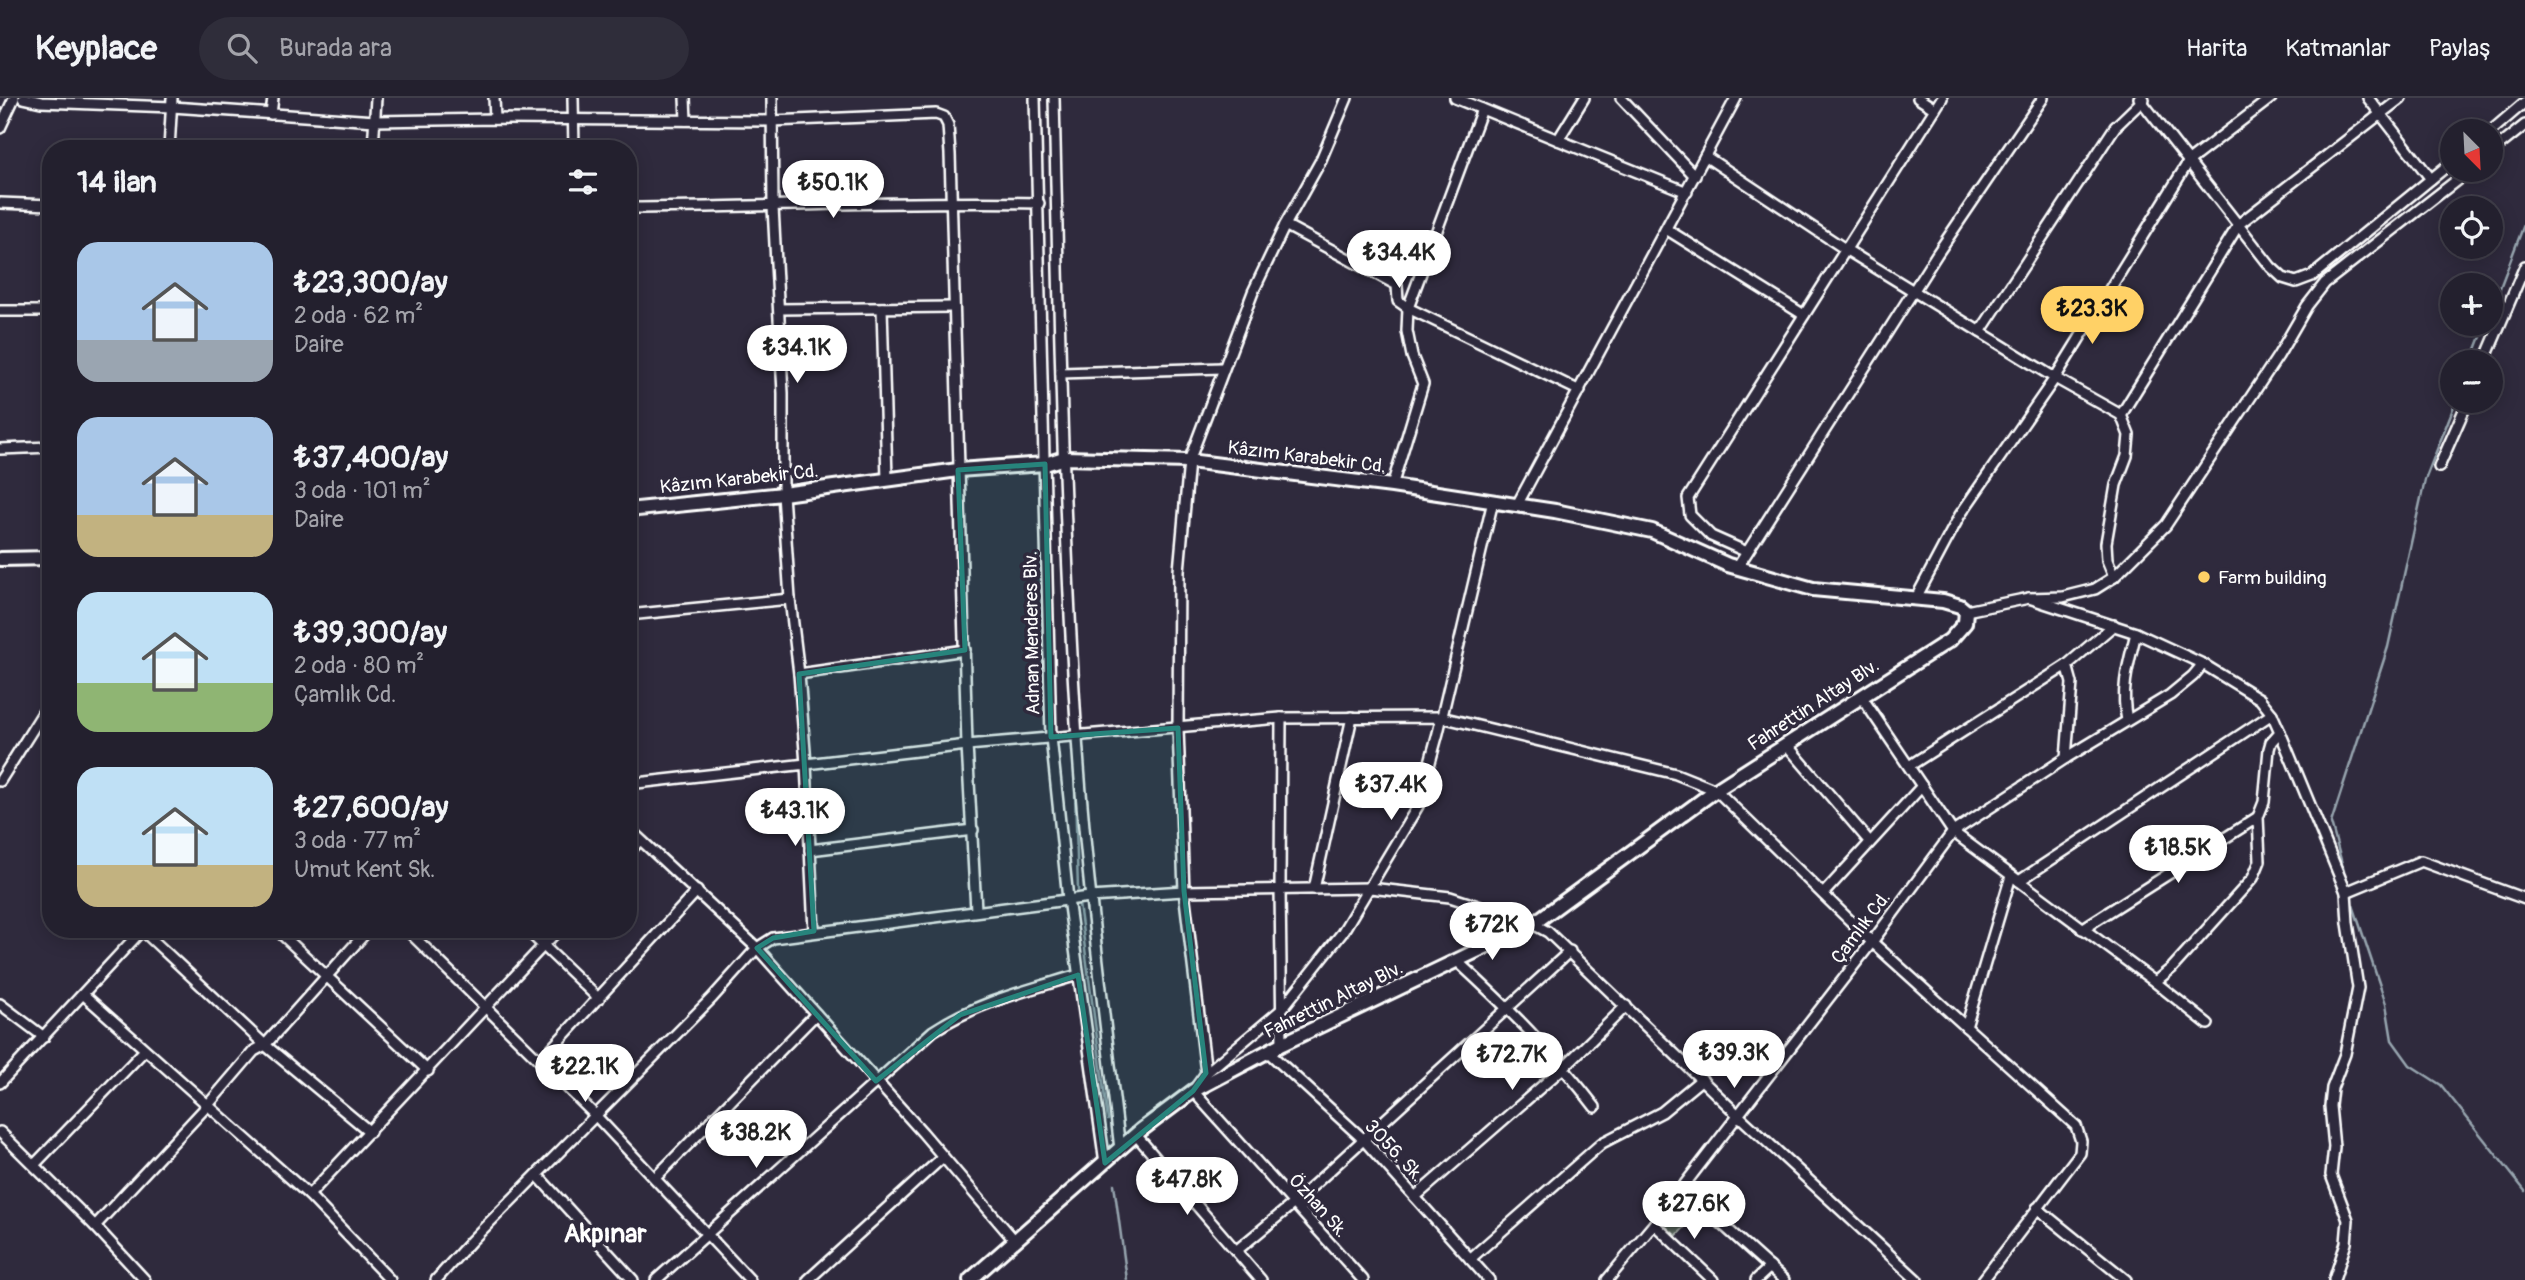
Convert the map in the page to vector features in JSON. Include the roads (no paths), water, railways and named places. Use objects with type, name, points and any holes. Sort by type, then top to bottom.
[{"type":"street","points":[[0,128],[13,98]]},
{"type":"street","points":[[23,98],[41,102],[172,103],[271,114],[375,121],[772,121],[941,115],[946,120],[948,129],[967,745],[976,910]]},
{"type":"street","points":[[271,114],[273,98]]},
{"type":"street","points":[[374,140],[376,98]]},
{"type":"street","points":[[494,98],[495,119]]},
{"type":"street","points":[[573,98],[574,140]]},
{"type":"street","points":[[685,98],[686,120]]},
{"type":"street","points":[[772,98],[773,207],[783,393],[783,494],[806,764],[814,931]]},
{"type":"street","name":"Adnan Menderes Blv.","points":[[1035,98],[1051,737],[1068,899],[1105,1163]]},
{"type":"street","name":"Adnan Menderes Blv.","points":[[1054,98],[1064,458],[1077,736],[1090,897],[1120,1149]]},
{"type":"street","points":[[1206,1073],[1184,891],[1178,728],[1179,571],[1189,461],[1253,292],[1285,225],[1320,162],[1347,98]]},
{"type":"street","points":[[1455,98],[1686,192]]},
{"type":"street","points":[[1558,140],[1584,98]]},
{"type":"street","points":[[1621,98],[1695,176]]},
{"type":"street","points":[[1517,505],[1736,98]]},
{"type":"street","points":[[1918,98],[1935,109]]},
{"type":"street","points":[[1747,552],[1711,536],[1690,515],[1688,498],[1942,98]]},
{"type":"street","points":[[1737,568],[1913,292],[2043,98]]},
{"type":"street","points":[[1916,598],[1960,515],[2054,377],[2189,162],[2271,98]]},
{"type":"street","points":[[2368,98],[2431,179]]},
{"type":"street","points":[[2121,415],[2239,224],[2401,98]]},
{"type":"street","points":[[1980,332],[2115,127],[2142,99],[2271,267],[2283,278],[2296,282],[2312,276],[2440,172]]},
{"type":"street","points":[[2503,121],[2525,102]]},
{"type":"street","points":[[170,140],[172,103]]},
{"type":"street","points":[[1392,486],[1423,384],[1412,356],[1407,331],[1408,308],[1482,109]]},
{"type":"street","points":[[2503,143],[2525,125]]},
{"type":"street","points":[[1705,156],[1913,292],[2121,415],[2129,435],[2127,456],[2116,485],[2106,543],[2107,560],[2114,577]]},
{"type":"street","points":[[1966,611],[2029,598],[2063,597],[2095,589],[2114,577],[2166,526],[2278,356],[2307,306],[2325,283],[2455,182]]},
{"type":"street","points":[[637,208],[951,201],[1039,203]]},
{"type":"street","points":[[0,203],[42,205]]},
{"type":"street","points":[[2388,213],[2398,226]]},
{"type":"street","points":[[1285,225],[1397,285],[1398,301],[1408,308],[1580,391]]},
{"type":"street","points":[[1666,229],[1804,315]]},
{"type":"street","points":[[2489,350],[2525,266]]},
{"type":"street","points":[[779,309],[954,307]]},
{"type":"street","points":[[882,308],[887,479]]},
{"type":"street","points":[[0,311],[42,311]]},
{"type":"street","points":[[1061,373],[1222,368]]},
{"type":"street","points":[[2440,467],[2463,413]]},
{"type":"street","points":[[0,449],[42,447]]},
{"type":"street","name":"Kâzım Karabekir Cd.","points":[[637,509],[783,494],[958,470],[1045,464],[1064,458],[1189,461],[1493,501],[1652,531],[1737,568],[1813,589],[1943,601],[1960,606],[1966,611]]},
{"type":"street","points":[[1193,1091],[1206,1073],[1281,1010],[1342,933],[1418,806],[1493,501]]},
{"type":"street","points":[[0,559],[42,558]]},
{"type":"street","points":[[637,614],[790,598]]},
{"type":"street","points":[[2029,598],[2136,632],[2203,664],[2254,693],[2272,714],[2346,892],[2358,988],[2345,1054],[2331,1097],[2334,1147],[2331,1175],[2348,1220],[2346,1243],[2334,1280]]},
{"type":"street","name":"Fahrettin Altay Blv.","points":[[970,1280],[1136,1135],[1193,1091],[1267,1051],[1534,924],[1716,790],[1950,640],[1965,623],[1966,611]]},
{"type":"street","points":[[1909,766],[2067,665],[2114,625]]},
{"type":"street","points":[[2127,720],[2123,698],[2124,682],[2136,632]]},
{"type":"street","points":[[799,674],[965,650]]},
{"type":"street","name":"Çamlık Cd.","points":[[1607,1280],[1654,1224],[1872,942],[1953,832],[2066,758],[2170,695],[2203,664]]},
{"type":"street","points":[[2066,758],[2072,683],[2067,665]]},
{"type":"street","points":[[1861,696],[1953,832],[2208,1024]]},
{"type":"street","points":[[0,781],[42,714]]},
{"type":"street","points":[[1966,1027],[2015,879],[2272,714]]},
{"type":"street","points":[[637,783],[967,745],[1281,718],[1441,717],[1676,774],[1716,790],[1872,942],[2076,1126],[2080,1133],[2080,1153],[1983,1280]]},
{"type":"street","points":[[1281,718],[1282,1044]]},
{"type":"street","points":[[1314,888],[1352,718]]},
{"type":"street","points":[[2155,982],[2172,968],[2253,878],[2261,852],[2258,817],[2264,802],[2269,749],[2280,732]]},
{"type":"street","points":[[1786,744],[1868,841]]},
{"type":"street","points":[[1823,894],[1868,841],[1922,786]]},
{"type":"street","points":[[2082,929],[2258,817]]},
{"type":"street","points":[[810,850],[973,830]]},
{"type":"street","points":[[637,837],[757,948],[1015,1241]]},
{"type":"street","points":[[637,843],[640,840]]},
{"type":"street","points":[[2346,892],[2421,861],[2525,899]]},
{"type":"street","points":[[436,1280],[712,998],[757,948],[773,938],[1090,897],[1184,891],[1370,888],[1450,897],[1534,924],[1548,932],[1738,1115],[1917,1280]]},
{"type":"street","points":[[540,1061],[697,891]]},
{"type":"street","points":[[0,1083],[136,938]]},
{"type":"street","points":[[151,938],[265,1045],[370,1132]]},
{"type":"street","points":[[285,938],[428,1071]]},
{"type":"street","points":[[95,1226],[254,1052],[265,1045],[361,938]]},
{"type":"street","points":[[414,938],[596,1115],[750,1280]]},
{"type":"street","points":[[536,938],[599,999]]},
{"type":"street","points":[[309,1195],[551,938]]},
{"type":"street","points":[[1236,1251],[1294,1203],[1570,951]]},
{"type":"street","points":[[1457,961],[1564,1067],[1595,1107]]},
{"type":"street","points":[[656,1280],[933,1031],[981,1005],[1079,975]]},
{"type":"street","points":[[84,995],[309,1195],[390,1280]]},
{"type":"street","points":[[0,1004],[44,1037]]},
{"type":"street","points":[[1415,1197],[1564,1067],[1626,1006]]},
{"type":"street","points":[[655,1178],[817,1014]]},
{"type":"street","points":[[35,1164],[144,1051]]},
{"type":"street","name":"3056. Sk.","points":[[1267,1051],[1363,1139],[1489,1280]]},
{"type":"street","points":[[1470,1259],[1602,1143],[1662,1112],[1702,1079]]},
{"type":"street","name":"Özhan Sk.","points":[[1193,1091],[1363,1280]]},
{"type":"street","points":[[0,1132],[35,1164],[145,1280]]},
{"type":"street","points":[[1136,1135],[1261,1280]]},
{"type":"street","points":[[808,1280],[943,1157]]},
{"type":"street","points":[[537,1175],[633,1280]]},
{"type":"street","points":[[1682,1188],[1784,1280]]},
{"type":"street","points":[[2037,1208],[2126,1280]]},
{"type":"street","points":[[1654,1224],[1713,1280]]},
{"type":"street","points":[[1756,1280],[1770,1267]]},
{"type":"waterway","points":[[2503,280],[2525,222]]},
{"type":"waterway","points":[[2476,350],[2481,336]]},
{"type":"waterway","points":[[2344,871],[2331,823],[2388,647],[2425,480],[2451,413]]},
{"type":"waterway","points":[[1074,760],[1078,890]]},
{"type":"waterway","points":[[1079,904],[1108,1120]]},
{"type":"waterway","points":[[2353,905],[2386,1004],[2392,1040],[2410,1065],[2441,1085],[2525,1191]]},
{"type":"waterway","points":[[1114,1184],[1127,1280]]},
{"type":"place","name":"Farm building","points":[[2204,577]]},
{"type":"district","name":"Akpınar","points":[[605,1233]]}]
